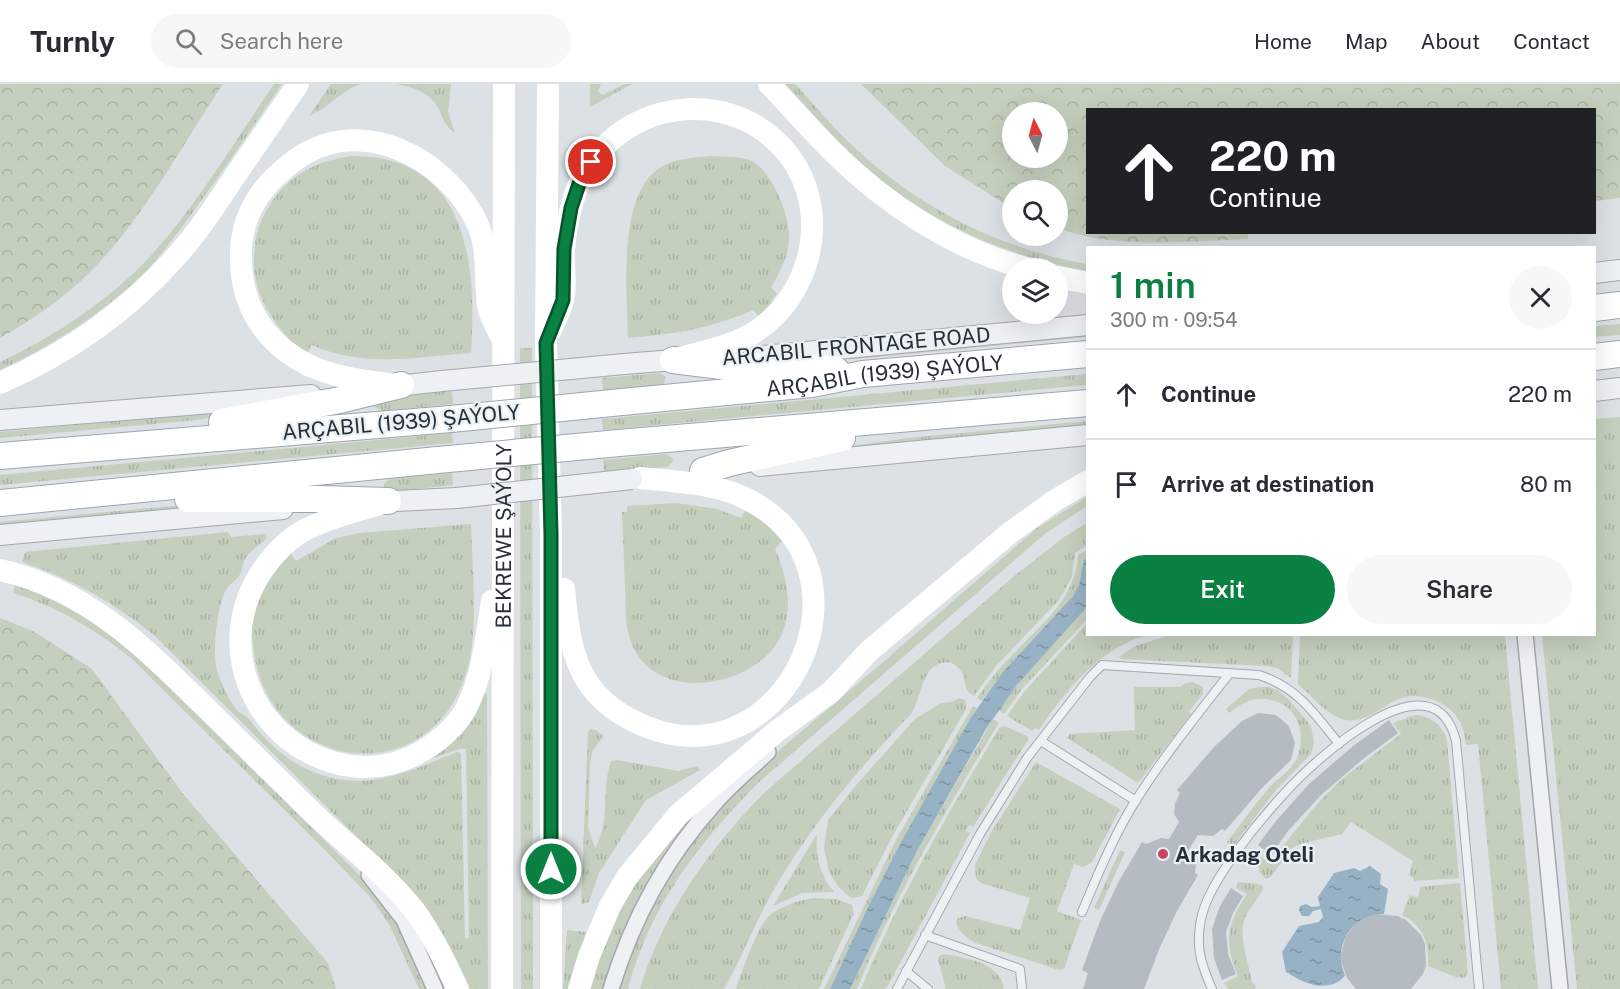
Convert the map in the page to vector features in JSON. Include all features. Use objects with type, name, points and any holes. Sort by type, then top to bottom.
[{"type":"main road","points":[[0,383],[25,372],[69,347],[117,313],[149,285],[181,252],[298,84]]},
{"type":"main road","name":"BEKREWE ŞAÝOLY","points":[[502,989],[504,84]]},
{"type":"main road","points":[[548,84],[546,343],[551,534],[551,989]]},
{"type":"main road","points":[[769,84],[832,152],[874,189],[919,220],[963,246],[1002,260]]},
{"type":"main road","points":[[546,343],[563,300],[564,249],[571,208],[580,181],[591,162],[602,148],[624,130],[654,114],[673,109],[714,110],[757,127],[787,153],[803,180],[813,224],[812,243],[807,266],[798,287],[768,323],[749,335],[720,347],[673,360]]},
{"type":"main road","points":[[401,386],[336,376],[298,359],[271,339],[254,315],[247,299],[241,254],[248,213],[258,195],[289,165],[306,153],[326,144],[367,141],[388,145],[412,154],[428,164],[458,192],[473,213],[481,231],[485,250],[488,308],[504,346]]},
{"type":"main road","points":[[1068,279],[1086,283]]},
{"type":"main road","points":[[1596,308],[1620,305]]},
{"type":"main road","name":"ARÇABIL (1939) ŞAÝOLY","points":[[0,456],[148,442],[452,419],[812,384],[863,374],[1086,354]]},
{"type":"main road","points":[[1596,357],[1620,354]]},
{"type":"main road","points":[[673,360],[729,367],[815,367],[863,374]]},
{"type":"main road","points":[[148,442],[202,426],[401,386]]},
{"type":"main road","name":"ARÇABIL (1939) ŞAÝOLY","points":[[0,503],[619,443],[1086,403]]},
{"type":"main road","points":[[702,471],[853,435],[882,421]]},
{"type":"main road","points":[[551,534],[563,585],[572,651],[586,681],[610,706],[627,719],[648,728],[684,736],[700,736],[730,729],[764,711],[795,674],[809,639],[812,597],[811,583],[803,555],[776,519],[742,497],[695,485],[636,479]]},
{"type":"main road","points":[[579,989],[589,956],[610,906],[627,877],[678,815],[777,731],[831,692],[868,651],[1002,540],[1054,501],[1086,482]]},
{"type":"main road","points":[[46,498],[388,501]]},
{"type":"main road","points":[[388,501],[326,520],[301,532],[282,546],[254,582],[245,601],[241,617],[240,642],[243,669],[248,687],[257,705],[284,736],[303,751],[325,760],[353,767],[383,767],[406,760],[427,749],[450,730],[466,708],[480,676],[503,538]]},
{"type":"main road","points":[[0,570],[33,579],[57,590],[107,618],[135,640],[339,838],[387,881],[413,910],[431,935],[458,989]]},
{"type":"street","points":[[1596,273],[1620,270]]},
{"type":"street","name":"ARCABIL FRONTAGE ROAD","points":[[0,420],[320,394],[624,364],[755,356],[1086,325]]},
{"type":"street","points":[[1596,391],[1620,388]]},
{"type":"street","points":[[0,536],[388,501],[457,498],[702,471],[1086,435]]},
{"type":"street","points":[[1525,636],[1560,989]]},
{"type":"street","points":[[611,989],[629,939],[667,864],[715,802],[831,692]]},
{"type":"street","points":[[339,838],[404,920],[435,989]]},
{"type":"lane","points":[[897,989],[980,834],[1027,758],[1090,677],[1102,665],[1259,675],[1274,679],[1292,690],[1312,710],[1339,744]]},
{"type":"lane","points":[[1082,912],[1103,862],[1136,801],[1229,674]]},
{"type":"lane","points":[[1212,989],[1200,963],[1198,936],[1202,912],[1218,880],[1284,793],[1339,744],[1384,714],[1406,705],[1427,706],[1438,711],[1448,718],[1453,728],[1479,989]]},
{"type":"lane","points":[[1041,741],[1136,801]]},
{"type":"lane","points":[[925,935],[1020,969],[1022,989]]},
{"type":"lane","points":[[906,971],[928,989]]},
{"type":"green space","points":[[0,84],[223,84],[145,205],[111,250],[60,299],[0,338]]},
{"type":"green space","points":[[274,84],[282,84],[211,187],[172,240],[141,276],[92,317],[38,351],[0,370],[0,362],[72,322],[136,271],[174,229],[191,206]]},
{"type":"green space","points":[[331,84],[361,84],[309,116]]},
{"type":"green space","points":[[395,84],[451,84],[448,112],[455,133],[447,125],[431,98],[414,89]]},
{"type":"green space","points":[[590,84],[601,84],[598,91],[602,95],[625,84],[632,84],[590,107]]},
{"type":"green space","points":[[785,84],[795,84],[854,147],[879,169],[933,207],[962,223],[1002,240],[1002,246],[1018,246],[1060,258],[1034,258],[989,243],[929,213],[873,174],[840,143]]},
{"type":"green space","points":[[861,84],[1620,84],[1620,198],[1596,201],[1596,108],[1086,108],[1086,234],[1248,234],[1248,239],[1127,242],[1068,231],[1068,180],[1002,180],[1002,202],[945,166]]},
{"type":"green space","points":[[351,156],[390,160],[420,174],[442,194],[457,220],[467,251],[471,284],[471,353],[370,359],[350,357],[312,345],[306,355],[286,342],[289,339],[267,308],[255,277],[256,237],[272,201],[285,186],[301,173],[323,163]]},
{"type":"green space","points":[[710,156],[737,157],[752,161],[767,175],[779,196],[787,218],[789,239],[783,264],[771,287],[777,294],[771,301],[774,305],[760,318],[753,310],[692,330],[628,338],[626,271],[631,221],[637,198],[647,180],[661,167],[679,160]]},
{"type":"green space","points":[[1068,260],[1086,264],[1086,271],[1068,267]]},
{"type":"green space","points":[[1620,324],[1620,335],[1596,337],[1596,326]]},
{"type":"green space","points":[[1086,329],[1086,337],[856,359],[827,358]]},
{"type":"green space","points":[[520,348],[532,348],[533,989],[521,989]]},
{"type":"green space","points":[[660,373],[666,377],[661,386],[603,391],[602,378]]},
{"type":"green space","points":[[1086,374],[1086,385],[603,430],[602,419]]},
{"type":"green space","points":[[452,391],[453,404],[382,411],[375,407],[380,398]]},
{"type":"green space","points":[[239,410],[239,412],[197,420],[0,438],[0,432]]},
{"type":"green space","points":[[1620,417],[1620,989],[1577,989],[1542,636],[1596,636],[1596,419]]},
{"type":"green space","points":[[1086,421],[1086,427],[817,451],[908,438]]},
{"type":"green space","points":[[452,433],[453,443],[0,485],[0,475]]},
{"type":"green space","points":[[666,454],[673,461],[667,467],[604,472],[603,460]]},
{"type":"green space","points":[[452,473],[453,485],[390,492],[384,488],[384,484],[389,479]]},
{"type":"green space","points":[[1086,498],[1086,507],[1046,533],[758,783],[736,806],[679,877],[649,930],[637,958],[628,989],[618,989],[636,936],[672,867],[717,808],[783,747],[1037,528]]},
{"type":"green space","points":[[204,503],[240,506],[0,529],[0,522]]},
{"type":"green space","points":[[676,503],[717,509],[741,518],[746,510],[767,525],[782,541],[775,549],[788,598],[786,623],[782,635],[761,661],[743,672],[722,680],[700,683],[679,681],[660,675],[643,663],[629,637],[622,512],[627,512],[627,506]]},
{"type":"green space","points":[[471,524],[474,618],[471,654],[467,670],[448,711],[420,738],[386,751],[351,753],[316,742],[286,720],[264,687],[253,644],[252,624],[254,604],[261,585],[289,551],[296,561],[336,538],[359,533]]},
{"type":"green space","points":[[1086,524],[1086,546],[1075,553],[1072,577],[1059,600],[996,666],[974,696],[967,690],[962,672],[952,663],[934,666],[925,679],[911,714],[837,798],[803,843],[766,903],[724,989],[640,989],[650,961],[675,908],[707,859],[745,813],[765,792],[1013,577],[1064,537]]},
{"type":"green space","points":[[228,532],[231,537],[264,534],[267,537],[247,556],[239,576],[224,594],[216,629],[216,666],[225,690],[235,707],[248,718],[270,744],[295,763],[309,770],[323,776],[356,781],[395,775],[457,752],[461,753],[465,938],[469,938],[466,749],[459,749],[428,760],[483,694],[487,694],[488,989],[467,989],[444,937],[423,903],[154,635],[91,592],[22,562],[25,552]]},
{"type":"green space","points":[[1086,551],[1079,586],[1073,596],[1002,673],[982,701],[977,698],[1000,668],[1060,603],[1075,573],[1078,555]]},
{"type":"green space","points":[[15,585],[39,592],[72,608],[137,653],[376,892],[398,922],[430,989],[419,989],[390,926],[371,898],[131,658],[75,620],[13,593]]},
{"type":"green space","points":[[1086,608],[1086,620],[1083,624],[1022,689],[1004,714],[999,710],[1017,685]]},
{"type":"green space","points":[[0,618],[33,631],[92,669],[184,795],[328,963],[336,989],[0,989]]},
{"type":"green space","points":[[1086,624],[1086,636],[1143,636],[1128,642],[1098,661],[1072,686],[1039,730],[1035,728],[1032,731],[1007,716],[1024,692]]},
{"type":"green space","points":[[1167,636],[1293,636],[1291,678],[1277,668],[1267,666],[1121,659],[1119,657],[1135,646]]},
{"type":"green space","points":[[1300,636],[1505,636],[1538,989],[1501,989],[1478,744],[1466,745],[1462,727],[1455,715],[1441,703],[1432,699],[1405,697],[1360,719],[1346,720],[1333,715],[1298,684]]},
{"type":"green space","points":[[1193,682],[1203,687],[1203,694],[1189,711],[1191,714],[1138,783],[1067,738],[1070,734],[1135,730],[1134,687],[1180,687]]},
{"type":"green space","points":[[1270,687],[1289,700],[1311,726],[1314,743],[1311,754],[1276,790],[1233,846],[1227,842],[1263,794],[1292,766],[1300,750],[1300,732],[1295,716],[1283,705],[1268,699],[1256,699],[1245,702],[1229,713],[1226,709],[1249,689]]},
{"type":"green space","points":[[959,698],[965,700],[966,709],[892,837],[862,896],[853,898],[848,896],[829,872],[824,848],[828,820],[915,719],[941,703],[952,702]]},
{"type":"green space","points":[[973,706],[977,708],[901,842],[830,989],[824,989],[896,840]]},
{"type":"green space","points":[[1414,715],[1426,717],[1435,722],[1442,729],[1447,740],[1459,878],[1414,881],[1413,877],[1409,876],[1413,861],[1351,822],[1342,834],[1292,848],[1271,877],[1266,879],[1258,871],[1260,869],[1252,859],[1254,856],[1270,862],[1317,804],[1343,778],[1401,734],[1393,723]]},
{"type":"green space","points":[[993,719],[999,723],[905,886],[857,989],[850,989],[917,851]]},
{"type":"green space","points":[[1005,726],[1029,737],[1028,740],[973,827],[969,825],[966,831],[970,833],[886,989],[861,989],[891,921],[925,855],[1000,727]]},
{"type":"green space","points":[[590,729],[596,730],[603,736],[592,752],[590,765],[588,827],[595,848],[603,828],[611,761],[617,760],[678,771],[697,766],[700,770],[646,800],[599,873],[589,902],[581,904],[588,733]]},
{"type":"green space","points":[[1036,762],[1120,809],[1092,862],[1083,867],[1074,864],[1057,911],[1081,920],[1064,969],[1059,970],[976,943],[964,935],[956,922],[958,918],[965,916],[1020,930],[1030,898],[981,883],[976,879],[975,865],[990,834]]},
{"type":"green space","points":[[693,816],[605,989],[585,989],[606,930],[656,848]]},
{"type":"green space","points":[[817,834],[819,865],[834,892],[802,893],[773,906]]},
{"type":"green space","points":[[1120,850],[1125,852],[1099,910],[1094,908]]},
{"type":"green space","points":[[1238,882],[1263,886],[1263,890],[1246,915],[1242,930],[1245,953],[1255,989],[1228,989],[1224,983],[1238,976],[1231,953],[1229,934],[1235,915],[1247,894],[1236,888]]},
{"type":"green space","points":[[1460,883],[1468,973],[1464,978],[1428,966],[1428,950],[1424,936],[1415,924],[1402,915],[1410,895],[1416,897],[1419,895],[1420,887]]},
{"type":"green space","points":[[813,898],[836,899],[852,905],[854,913],[819,989],[736,989],[753,943],[766,919],[781,908]]},
{"type":"green space","points":[[567,930],[586,932],[570,989],[563,989]]},
{"type":"green space","points":[[946,954],[973,960],[990,967],[1001,980],[1004,989],[946,989],[938,959],[940,955]]},
{"type":"water","points":[[1086,559],[1086,608],[1017,685],[986,729],[917,851],[850,989],[830,989],[901,842],[970,719],[1002,673],[1073,596],[1079,585]]},
{"type":"water","points":[[1370,866],[1381,874],[1380,884],[1388,889],[1384,914],[1363,920],[1348,934],[1341,953],[1344,977],[1334,984],[1320,986],[1303,982],[1286,972],[1282,952],[1299,926],[1319,922],[1323,917],[1321,909],[1313,911],[1309,916],[1302,916],[1300,906],[1306,904],[1312,907],[1320,906],[1318,897],[1334,873],[1354,868],[1360,871]]},
{"type":"building","name":"Arkadag Oteli","points":[[1258,713],[1276,715],[1289,726],[1295,743],[1291,760],[1262,788],[1225,831],[1222,829],[1213,836],[1198,835],[1188,851],[1196,864],[1195,873],[1198,875],[1177,911],[1144,989],[1083,989],[1088,973],[1082,970],[1100,921],[1119,881],[1142,842],[1146,844],[1161,838],[1169,839],[1179,822],[1174,814],[1180,793],[1177,790],[1214,747],[1242,721]]},
{"type":"building","points":[[1389,720],[1398,733],[1321,795],[1288,831],[1271,855],[1258,845],[1309,784],[1353,746]]},
{"type":"building","points":[[1231,888],[1243,896],[1226,932],[1228,954],[1236,974],[1222,980],[1214,958],[1212,929],[1220,906]]},
{"type":"building","points":[[1376,914],[1397,916],[1406,920],[1421,935],[1425,944],[1426,965],[1423,974],[1411,989],[1356,989],[1347,978],[1340,958],[1345,938],[1357,922]]},
{"type":"place","name":"Arkadag Oteli","points":[[1163,854]]},
{"type":"route","points":[[551,869],[551,534],[546,343],[563,300],[564,249],[571,208],[580,181],[591,162]]}]
